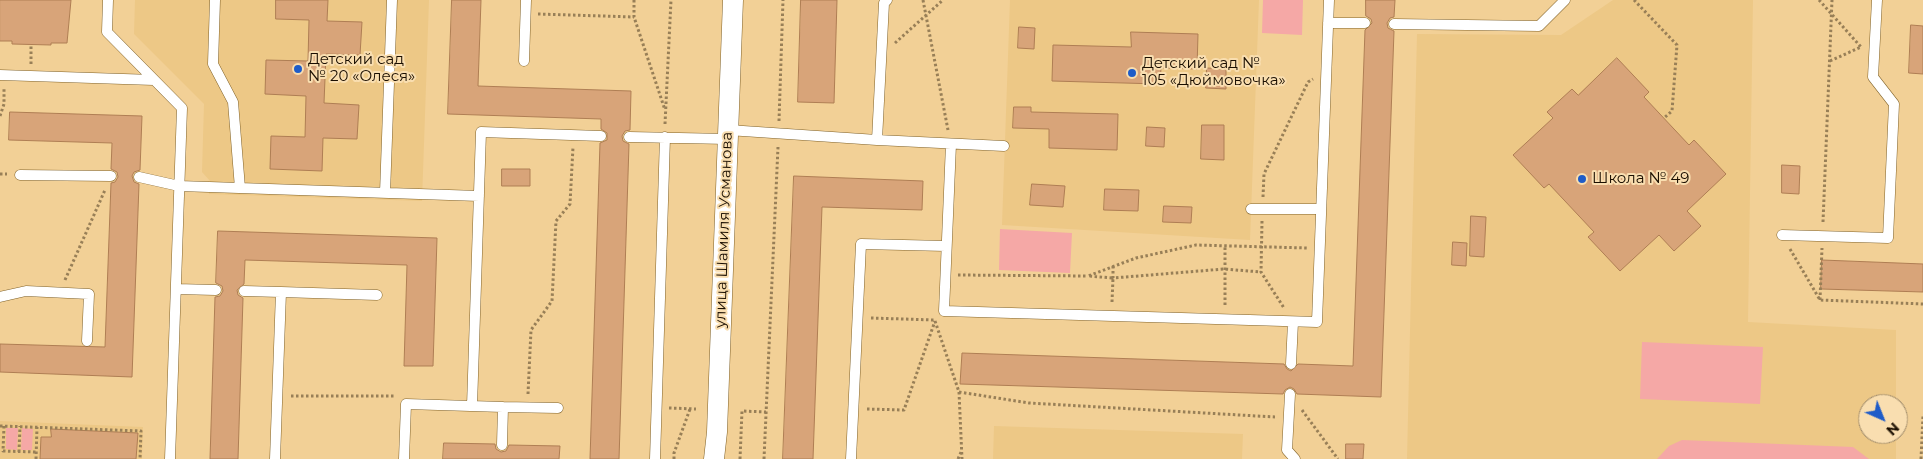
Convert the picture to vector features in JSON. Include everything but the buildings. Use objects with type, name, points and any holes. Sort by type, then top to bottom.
[{"type":"street","name":"улица Шамиля Усманова","points":[[714,459],[717,425],[733,0]]},
{"type":"lane","points":[[108,0],[107,32],[182,108],[170,459]]},
{"type":"lane","points":[[215,0],[214,64],[233,102],[240,188]]},
{"type":"lane","points":[[385,193],[392,0]]},
{"type":"lane","points":[[524,61],[526,0]]},
{"type":"lane","points":[[877,140],[884,3],[887,0]]},
{"type":"lane","points":[[951,144],[944,311],[1317,322],[1329,0]]},
{"type":"lane","points":[[1394,24],[1539,26],[1565,0]]},
{"type":"lane","points":[[1782,235],[1888,238],[1894,104],[1873,77],[1877,0]]},
{"type":"lane","points":[[1328,23],[1366,23]]},
{"type":"lane","points":[[0,75],[154,80]]},
{"type":"lane","points":[[472,406],[481,132],[600,136]]},
{"type":"lane","points":[[629,137],[664,138],[779,132],[877,140],[1004,146]]},
{"type":"lane","points":[[655,459],[664,138]]},
{"type":"lane","points":[[20,174],[111,176]]},
{"type":"lane","points":[[140,177],[179,186],[479,196]]},
{"type":"lane","points":[[1251,209],[1322,209]]},
{"type":"lane","points":[[851,459],[861,244],[946,246]]},
{"type":"lane","points":[[176,289],[216,290]]},
{"type":"lane","points":[[0,297],[26,291],[89,294],[88,341]]},
{"type":"lane","points":[[244,291],[377,295]]},
{"type":"lane","points":[[275,459],[281,292]]},
{"type":"lane","points":[[1291,364],[1293,322]]},
{"type":"lane","points":[[1290,394],[1288,450],[1295,459]]},
{"type":"lane","points":[[404,459],[406,404],[558,408]]},
{"type":"lane","points":[[502,444],[503,407]]},
{"type":"path","points":[[634,0],[634,17],[666,112]]},
{"type":"path","points":[[664,138],[671,0]]},
{"type":"path","points":[[764,459],[783,0]]},
{"type":"path","points":[[923,0],[951,144]]},
{"type":"path","points":[[881,56],[943,0]]},
{"type":"path","points":[[1634,0],[1676,45],[1672,111],[1664,118]]},
{"type":"path","points":[[1819,0],[1862,47]]},
{"type":"path","points":[[1820,300],[1832,0]]},
{"type":"path","points":[[525,14],[634,17]]},
{"type":"path","points":[[1830,61],[1862,47],[1874,48]]},
{"type":"path","points":[[1293,322],[1261,272],[1264,174],[1308,82],[1326,70]]},
{"type":"path","points":[[528,408],[531,330],[552,301],[556,221],[570,204],[573,135]]},
{"type":"path","points":[[59,293],[111,176]]},
{"type":"path","points":[[1782,235],[1820,300]]},
{"type":"path","points":[[1088,276],[1136,258],[1196,245],[1320,248]]},
{"type":"path","points":[[1225,246],[1225,319]]},
{"type":"path","points":[[1111,316],[1113,266]]},
{"type":"path","points":[[945,275],[1088,276],[1113,278],[1224,269],[1261,272]]},
{"type":"path","points":[[1820,300],[1923,304]]},
{"type":"path","points":[[853,409],[904,410],[935,320],[944,311]]},
{"type":"path","points":[[858,318],[935,320]]},
{"type":"path","points":[[935,320],[959,392],[962,459]]},
{"type":"path","points":[[959,392],[1029,403],[1289,418]]},
{"type":"path","points":[[1290,394],[1338,459]]},
{"type":"path","points":[[278,396],[396,396],[406,404]]},
{"type":"path","points":[[657,408],[696,409]]},
{"type":"path","points":[[674,459],[674,453],[690,409]]},
{"type":"path","points":[[740,459],[740,411],[766,412]]},
{"type":"path","points":[[1921,459],[1923,416]]},
{"type":"path","points":[[36,452],[3,451],[2,426],[141,431],[140,459]]},
{"type":"path","points":[[20,426],[20,452]]},
{"type":"path","points":[[36,459],[37,427]]},
{"type":"path","points":[[958,459],[962,449]]},
{"type":"shaded area","name":"Детский сад № 20 «Олеся»","points":[[135,0],[429,0],[422,201],[209,194],[210,181],[202,172],[204,104],[134,34]]},
{"type":"shaded area","name":"Детский сад № 105 «Дюймовочка»","points":[[1010,0],[1259,0],[1250,240],[1002,225]]},
{"type":"shaded area","points":[[1263,0],[1303,0],[1302,35],[1262,33]]},
{"type":"shaded area","name":"Школа № 49","points":[[1613,0],[1753,0],[1748,322],[1896,330],[1896,394],[1858,394],[1858,444],[1896,444],[1896,459],[1407,459],[1417,34],[1561,35]]},
{"type":"shaded area","points":[[1000,229],[1072,233],[1070,273],[999,270]]},
{"type":"shaded area","points":[[1642,342],[1763,347],[1760,404],[1640,399]]},
{"type":"shaded area","points":[[0,421],[143,427],[142,459],[0,459]]},
{"type":"shaded area","points":[[994,426],[1243,434],[1242,459],[993,459]]},
{"type":"shaded area","points":[[6,428],[18,428],[17,450],[6,449]]},
{"type":"shaded area","points":[[22,428],[33,429],[32,450],[21,450]]},
{"type":"shaded area","points":[[1682,440],[1853,447],[1869,459],[1657,459],[1669,446]]},
{"type":"place","name":"Детский сад № 20 «Олеся»","points":[[298,69]]},
{"type":"place","name":"Детский сад № 105 «Дюймовочка»","points":[[1132,73]]},
{"type":"place","name":"Школа № 49","points":[[1582,179]]}]
